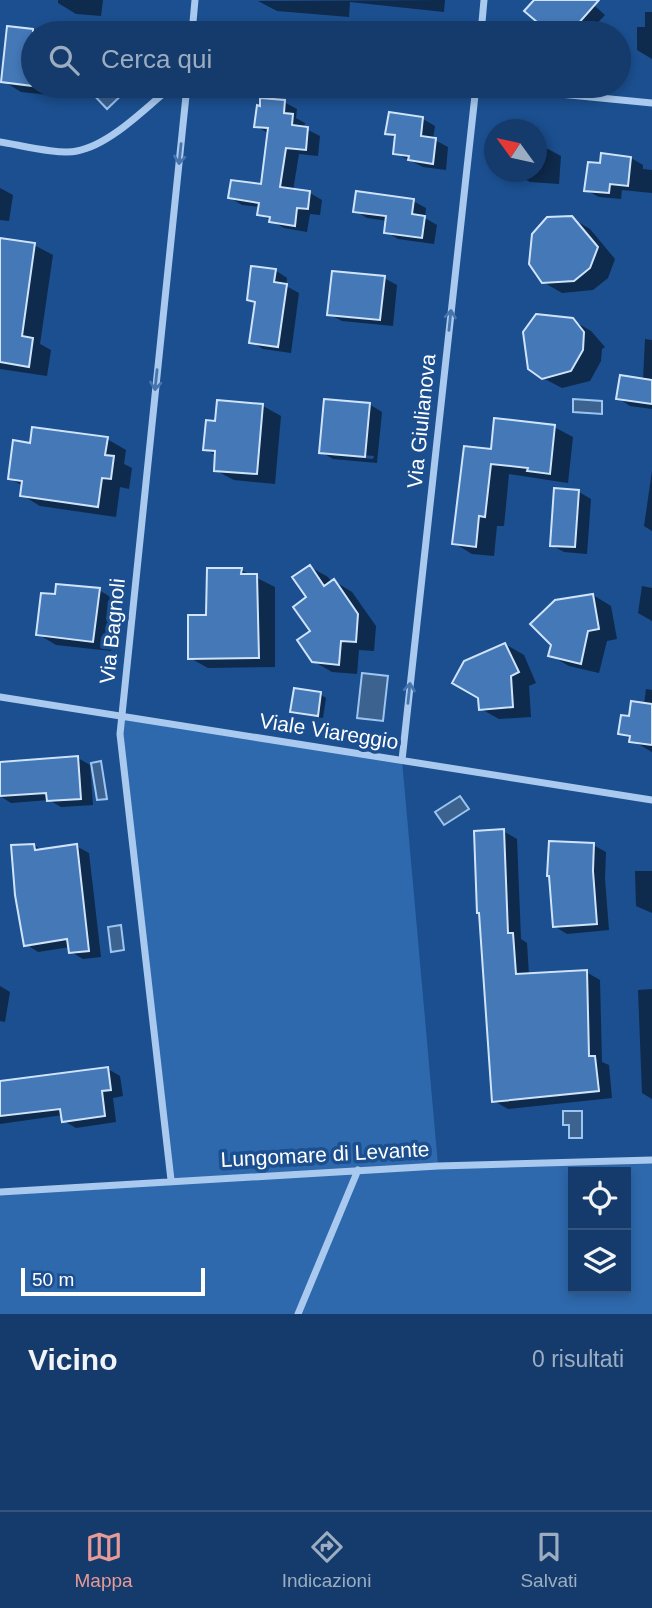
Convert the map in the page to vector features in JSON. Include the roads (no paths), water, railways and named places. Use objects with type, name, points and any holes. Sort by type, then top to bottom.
[{"type":"street","points":[[193,21],[195,0]]},
{"type":"street","points":[[482,21],[484,0]]},
{"type":"street","points":[[0,142],[71,152],[88,148],[109,136],[157,98]]},
{"type":"street","name":"Via Bagnoli","points":[[171,1180],[120,740],[186,98]]},
{"type":"street","name":"Via Giulianova","points":[[402,760],[475,98]]},
{"type":"street","points":[[600,98],[652,103]]},
{"type":"street","name":"Viale Viareggio","points":[[0,697],[652,800]]},
{"type":"street","name":"Lungomare di Levante","points":[[0,1192],[358,1170],[652,1160]]},
{"type":"street","points":[[298,1314],[358,1170]]}]
